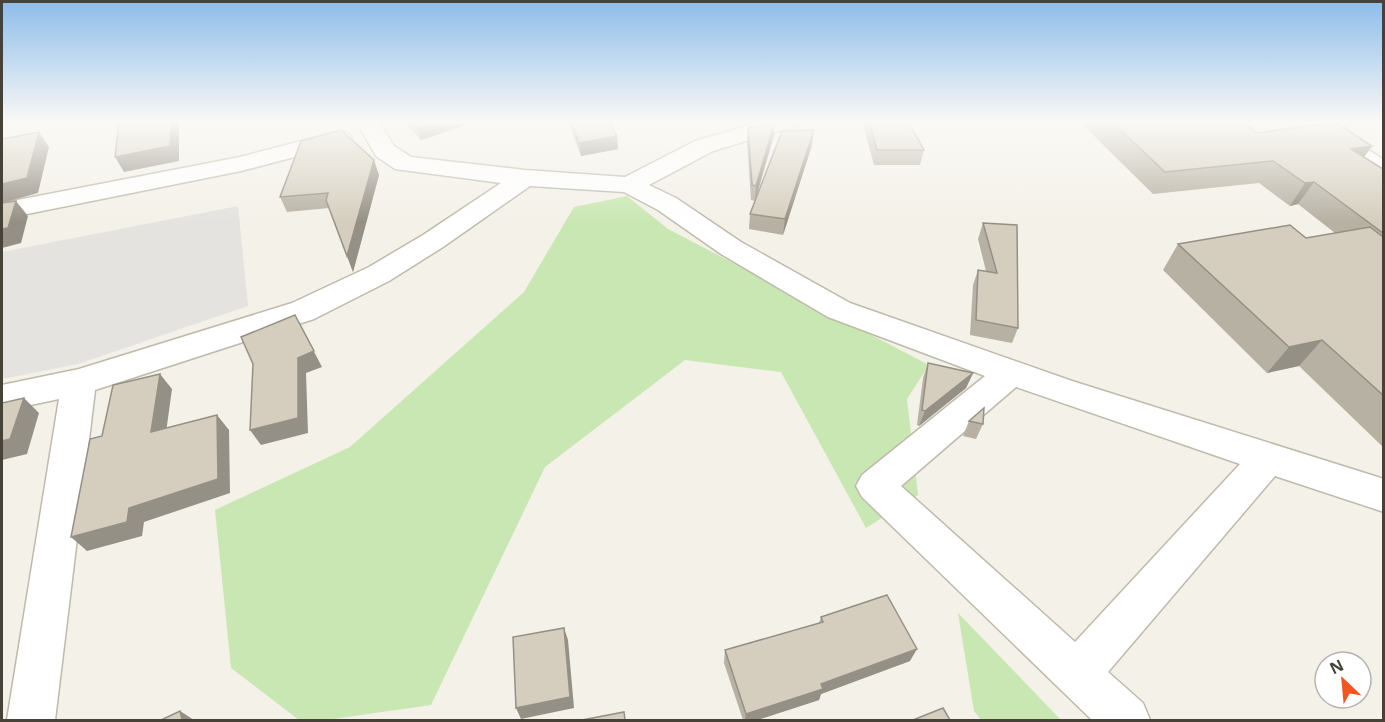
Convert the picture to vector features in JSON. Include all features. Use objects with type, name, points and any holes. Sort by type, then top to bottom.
[{"type":"street","points":[[2,211],[241,164],[272,155]]},
{"type":"street","points":[[390,155],[404,164],[525,178],[629,185],[667,204],[732,248],[838,310],[1012,372],[1383,496]]},
{"type":"street","points":[[629,185],[687,155]]},
{"type":"street","points":[[1358,155],[1383,172]]},
{"type":"street","points":[[2,398],[79,382],[303,311],[379,274],[433,241],[525,178]]},
{"type":"street","points":[[1012,372],[875,486],[1126,720]]},
{"type":"street","points":[[30,720],[79,382]]},
{"type":"street","points":[[1076,674],[1268,458]]},
{"type":"green space","points":[[627,196],[668,229],[929,365],[907,399],[918,495],[866,528],[781,372],[685,360],[545,467],[431,705],[326,720],[299,720],[231,668],[215,510],[350,447],[524,292],[574,207]]},
{"type":"green space","points":[[958,613],[1061,720],[981,720],[974,711]]},
{"type":"shaded area","points":[[238,206],[248,306],[78,364],[2,379],[2,252]]},
{"type":"building","points":[[2,155],[33,155],[27,178],[2,184]]},
{"type":"building","points":[[296,155],[368,155],[374,160],[347,256],[326,200],[328,193],[280,197]]},
{"type":"building","points":[[750,155],[765,155],[756,186],[752,185]]},
{"type":"building","points":[[773,155],[806,155],[785,219],[750,214]]},
{"type":"building","points":[[1147,155],[1360,155],[1383,169],[1383,233],[1314,182],[1305,183],[1273,161],[1165,172]]},
{"type":"building","points":[[16,201],[8,228],[2,229],[2,203]]},
{"type":"building","points":[[983,223],[1017,225],[1018,328],[976,320],[978,270],[997,273]]},
{"type":"building","points":[[1290,225],[1306,238],[1370,227],[1383,237],[1383,395],[1322,340],[1289,347],[1178,244]]},
{"type":"building","points":[[295,315],[314,351],[298,358],[298,418],[250,430],[253,364],[241,337]]},
{"type":"building","points":[[928,363],[973,373],[925,411],[922,410]]},
{"type":"building","points":[[160,374],[151,432],[217,415],[218,479],[129,508],[127,522],[71,537],[90,439],[102,436],[113,385]]},
{"type":"building","points":[[24,398],[10,439],[2,441],[2,403]]},
{"type":"building","points":[[984,408],[983,424],[969,421]]},
{"type":"building","points":[[887,595],[917,649],[821,684],[823,689],[746,714],[725,650],[823,622],[821,617]]},
{"type":"building","points":[[564,628],[570,697],[516,708],[513,637]]},
{"type":"building","points":[[943,708],[950,720],[913,720]]},
{"type":"building","points":[[180,711],[182,720],[161,720]]},
{"type":"building","points":[[624,712],[625,720],[582,720]]}]
